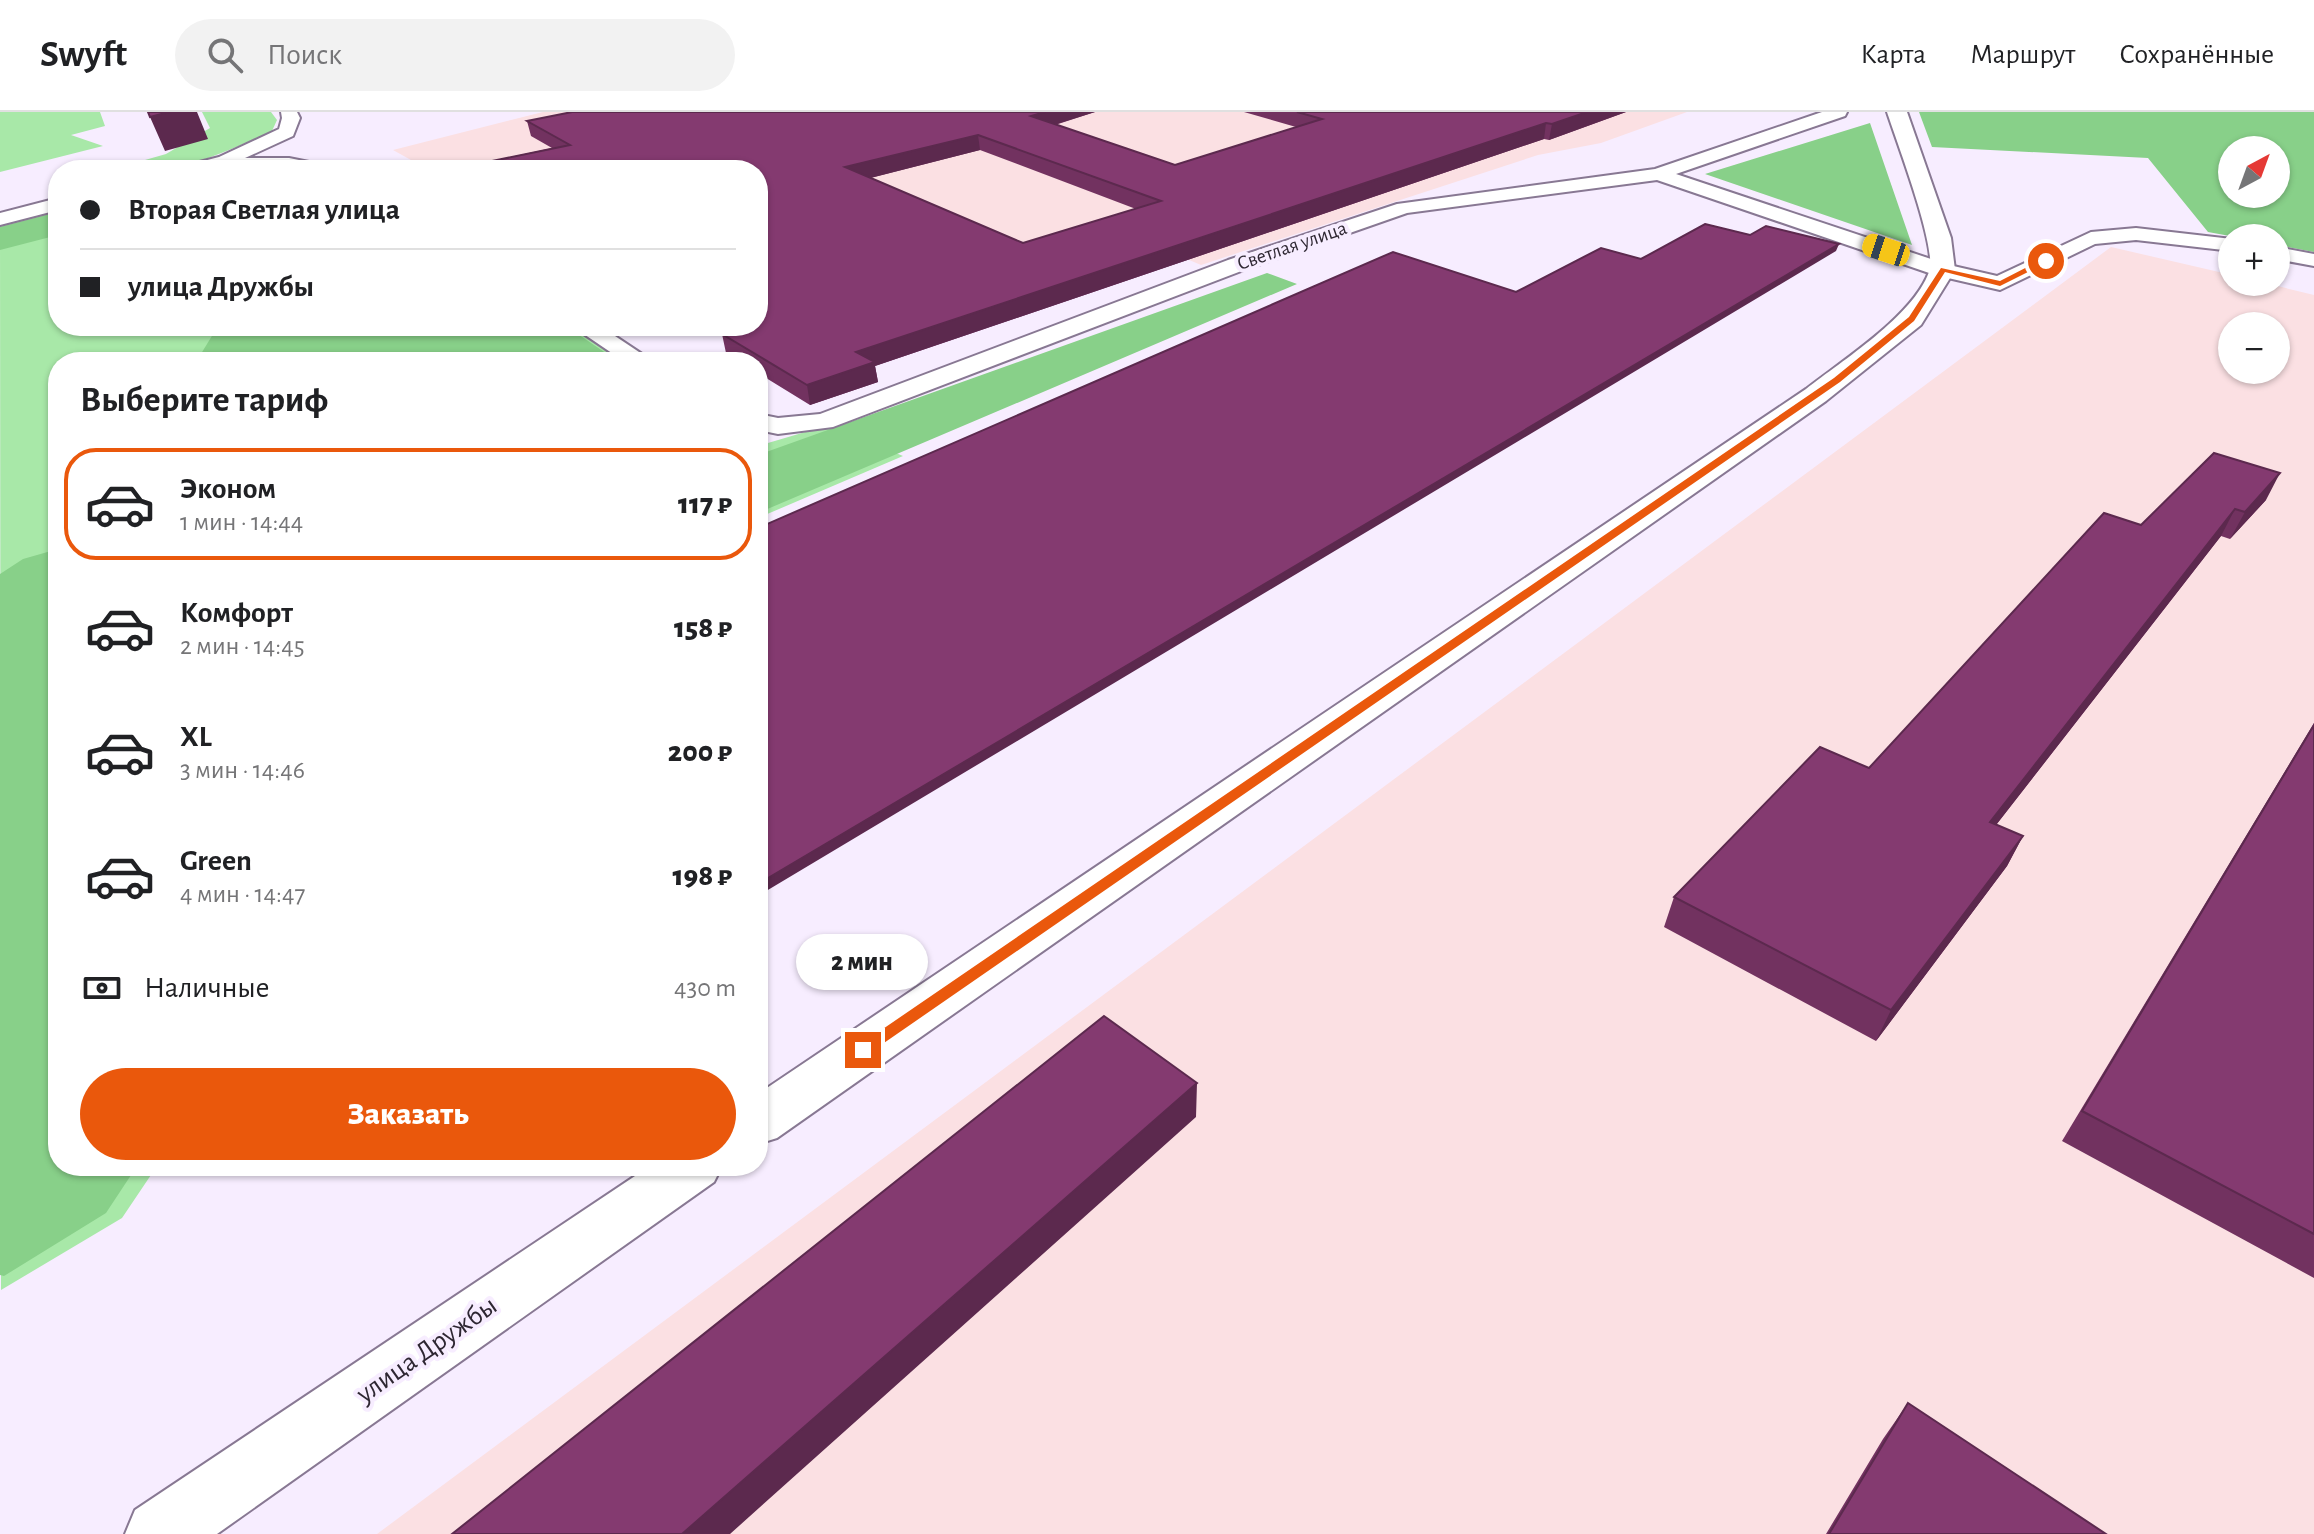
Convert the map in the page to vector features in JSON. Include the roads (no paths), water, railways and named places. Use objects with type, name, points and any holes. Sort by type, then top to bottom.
[{"type":"street","points":[[222,160],[287,132],[291,118],[289,112]]},
{"type":"street","name":"Светлая улица","points":[[768,424],[778,426],[824,421],[1236,265],[1404,208],[1658,174],[1839,112]]},
{"type":"street","points":[[768,1115],[1837,380],[1912,319],[1943,270],[1939,238],[1897,112]]},
{"type":"street","points":[[1658,174],[1943,270],[2000,283],[2091,238],[2136,234],[2218,243]]},
{"type":"street","points":[[0,219],[48,207]]},
{"type":"street","points":[[2290,256],[2314,260]]},
{"type":"street","points":[[600,336],[626,352]]},
{"type":"street","name":"улица Дружбы","points":[[159,1534],[679,1176]]}]
